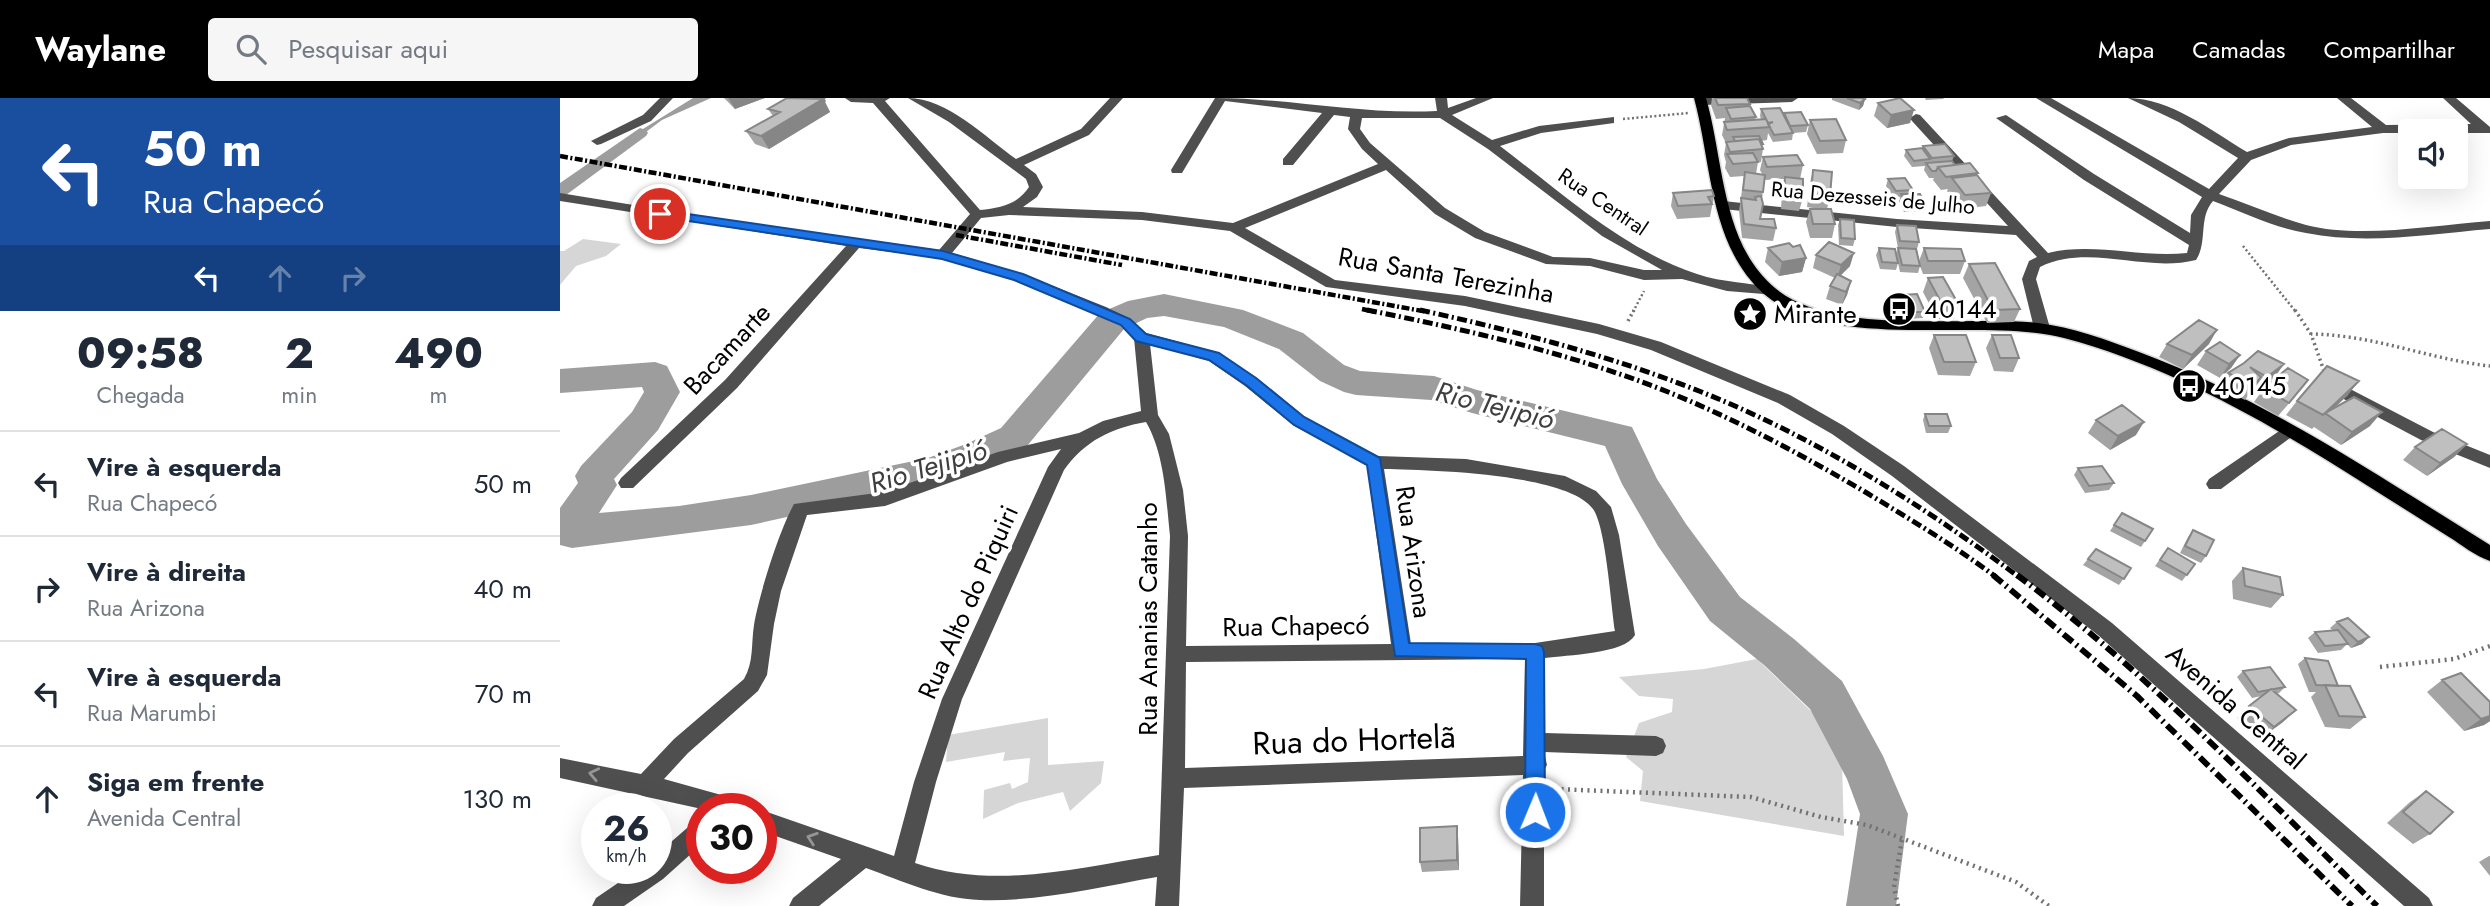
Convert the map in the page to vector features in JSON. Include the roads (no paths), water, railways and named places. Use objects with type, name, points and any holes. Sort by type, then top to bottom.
[{"type":"main road","points":[[1702,104],[1730,238],[1754,276],[1788,304],[1814,313],[1850,320],[2042,328],[2147,359],[2197,381],[2288,431],[2490,554]]},
{"type":"street","points":[[597,141],[648,118],[667,98]]},
{"type":"street","points":[[852,98],[880,99],[977,214],[943,255]]},
{"type":"street","points":[[914,98],[940,111],[1031,177],[1036,187],[1032,194],[1009,211]]},
{"type":"street","points":[[1016,164],[1085,132],[1117,98]]},
{"type":"street","points":[[1177,170],[1221,98]]},
{"type":"street","points":[[1228,98],[1324,106],[1356,114],[1443,114],[1487,98]]},
{"type":"street","points":[[1441,98],[1443,114]]},
{"type":"street","points":[[1702,104],[1792,98]]},
{"type":"street","points":[[2042,98],[2209,195],[2304,229],[2370,234],[2487,229]]},
{"type":"street","points":[[2134,98],[2183,120],[2246,157]]},
{"type":"street","points":[[2343,98],[2383,129]]},
{"type":"street","points":[[2449,98],[2487,130]]},
{"type":"street","points":[[1288,162],[1324,106]]},
{"type":"street","points":[[1356,114],[1354,129],[1358,137],[1440,211],[1480,235],[1551,261],[1590,261],[1644,275],[1682,274]]},
{"type":"street","name":"Rua Central","points":[[1443,114],[1491,145],[1591,224],[1682,274],[1722,285],[1772,292]]},
{"type":"street","points":[[1916,118],[2044,257]]},
{"type":"street","points":[[2002,118],[2089,177],[2194,242]]},
{"type":"street","points":[[1491,145],[1539,130],[1610,120]]},
{"type":"street","points":[[2042,328],[2029,279],[2034,264],[2044,257],[2083,252],[2173,261],[2192,257],[2195,251],[2198,215],[2209,195],[2246,157],[2289,142],[2383,129],[2487,130]]},
{"type":"street","points":[[1234,227],[1302,202],[1388,164]]},
{"type":"street","points":[[561,197],[943,255],[1018,277],[1126,322],[1141,337],[1214,357],[1251,382],[1299,421],[1375,462]]},
{"type":"street","name":"Rua Dezesseis de Julho","points":[[1723,205],[1897,223],[2018,231]]},
{"type":"street","name":"Rua Santa Terezinha","points":[[977,214],[1009,211],[1142,216],[1234,227],[1331,284],[1465,301],[1621,335],[1706,365],[1784,399],[1838,430],[1888,464],[2010,554]]},
{"type":"street","name":"Bacamarte","points":[[627,483],[731,384],[856,243]]},
{"type":"street","name":"Rua Ananias Catanho","points":[[1141,337],[1150,415],[1161,434],[1166,450],[1179,536],[1180,594],[1175,654],[1174,778],[1167,906]]},
{"type":"street","points":[[2327,383],[2379,413],[2490,462]]},
{"type":"street","name":"Rua Alto do Piquiri","points":[[902,868],[925,782],[952,699],[1057,467],[1080,439],[1116,420],[1150,415]]},
{"type":"street","points":[[2216,484],[2288,431]]},
{"type":"street","points":[[644,786],[681,746],[751,685],[760,669],[764,624],[772,591],[800,509],[885,499],[1004,456],[1080,439]]},
{"type":"street","name":"Rua Chapecó","points":[[1175,654],[1402,650],[1535,652],[1617,640],[1625,635],[1610,536],[1602,507],[1590,496],[1565,483],[1507,471],[1466,465],[1375,462]]},
{"type":"street","name":"Rua Arizona","points":[[1375,462],[1402,650]]},
{"type":"street","name":"Avenida Central","points":[[2010,554],[2105,629],[2421,906]]},
{"type":"street","points":[[1532,906],[1536,789],[1535,652]]},
{"type":"street","points":[[1536,742],[1656,746]]},
{"type":"street","name":"Rua do Hortelã","points":[[1174,778],[1536,765]]},
{"type":"street","points":[[560,768],[686,797]]},
{"type":"street","points":[[777,825],[938,882],[979,889],[1046,885],[1170,864]]},
{"type":"street","points":[[604,906],[654,871],[686,843]]},
{"type":"street","points":[[801,906],[864,855]]},
{"type":"waterway","points":[[560,191],[640,133]]},
{"type":"waterway","name":"Rio Tejipió","points":[[560,381],[655,374],[662,392],[645,421],[594,476],[598,485],[574,518],[572,533],[751,510],[932,471],[979,454],[1014,437],[1112,321],[1140,308],[1164,305],[1231,318],[1291,341],[1332,373],[1356,383],[1434,388],[1472,401],[1619,436],[1641,484],[1672,535],[1725,609],[1779,652],[1826,695],[1867,771],[1884,814],[1871,906]]},
{"type":"railway","points":[[560,156],[1428,312]]},
{"type":"railway","points":[[956,235],[1122,265]]},
{"type":"railway","points":[[1362,309],[1375,312]]},
{"type":"railway","points":[[1367,310],[1535,348],[1664,390],[1753,430],[1839,477],[1933,534],[1996,577]]},
{"type":"railway","points":[[1420,310],[1596,355],[1665,378],[1741,409],[1825,450],[1905,498],[2019,577]]},
{"type":"railway","points":[[1993,575],[2137,696],[2352,906]]},
{"type":"railway","points":[[2017,575],[2158,693],[2377,906]]},
{"type":"place","name":"40144","points":[[1899,309]]},
{"type":"place","name":"Mirante","points":[[1750,314]]},
{"type":"place","name":"40145","points":[[2189,386]]}]
